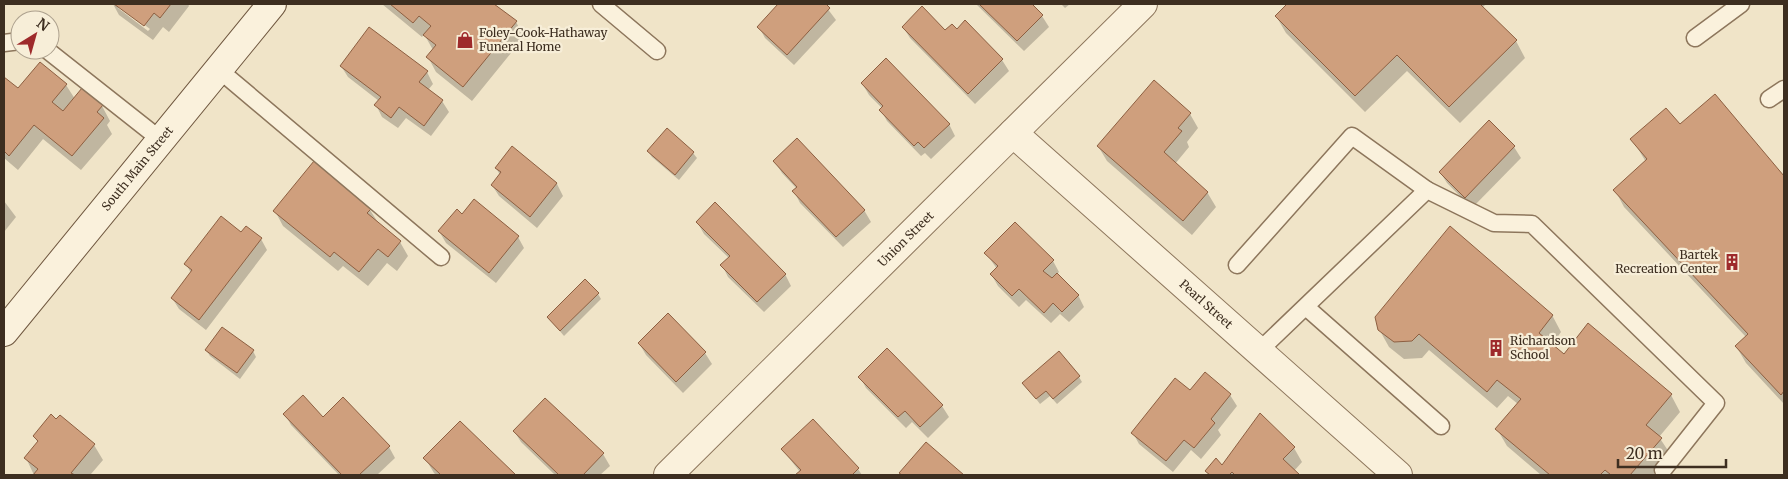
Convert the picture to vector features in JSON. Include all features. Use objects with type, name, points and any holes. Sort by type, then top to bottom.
[{"type":"street","name":"South Main Street","points":[[6,324],[161,140],[272,4]]},
{"type":"street","name":"Union Street","points":[[668,475],[1143,4]]},
{"type":"street","name":"Pearl Street","points":[[1013,133],[1398,475]]},
{"type":"lane","points":[[602,4],[657,51]]},
{"type":"lane","points":[[1694,38],[1741,4]]},
{"type":"lane","points":[[60,60],[161,140]]},
{"type":"lane","points":[[218,69],[441,257]]},
{"type":"lane","points":[[1769,99],[1784,89]]},
{"type":"lane","points":[[1237,266],[1352,136],[1427,190],[1494,223],[1532,224],[1716,403],[1663,470]]},
{"type":"lane","points":[[1259,351],[1427,190]]},
{"type":"lane","points":[[1306,307],[1441,426]]},
{"type":"building","points":[[114,4],[171,4],[160,18],[154,13],[144,26]]},
{"type":"building","name":"Foley-Cook-Hathaway Funeral Home","points":[[390,4],[494,4],[517,21],[463,87],[426,57],[436,45],[423,35],[431,26],[419,16],[413,23]]},
{"type":"building","points":[[778,4],[826,4],[830,8],[787,55],[757,27]]},
{"type":"building","points":[[979,4],[1032,4],[1043,15],[1017,41]]},
{"type":"building","points":[[1287,4],[1480,4],[1517,40],[1449,107],[1397,55],[1355,96],[1275,16]]},
{"type":"building","points":[[922,6],[945,30],[952,24],[957,29],[965,20],[1003,59],[968,94],[902,27]]},
{"type":"building","points":[[369,27],[428,71],[419,82],[443,100],[424,126],[399,107],[391,118],[374,105],[381,97],[340,66]]},
{"type":"building","points":[[886,58],[950,124],[924,148],[918,142],[914,146],[879,110],[883,106],[861,83]]},
{"type":"building","points":[[40,62],[67,84],[52,102],[63,111],[82,88],[103,105],[97,112],[104,118],[72,156],[34,125],[9,156],[4,151],[4,77],[18,88]]},
{"type":"building","points":[[1154,80],[1191,113],[1178,128],[1182,131],[1164,152],[1208,192],[1183,221],[1097,146]]},
{"type":"building","name":"Bartek Recreation Center","points":[[1715,94],[1784,176],[1784,391],[1781,395],[1735,346],[1748,334],[1613,190],[1647,159],[1630,139],[1666,108],[1680,124]]},
{"type":"building","points":[[1489,120],[1515,146],[1465,198],[1439,172]]},
{"type":"building","points":[[667,128],[694,152],[675,175],[647,151]]},
{"type":"building","points":[[797,138],[865,210],[836,237],[792,191],[797,187],[773,161]]},
{"type":"building","points":[[512,146],[557,183],[530,217],[491,185],[501,172],[495,168]]},
{"type":"building","points":[[314,161],[371,209],[367,213],[401,241],[388,257],[378,249],[359,272],[334,252],[330,257],[273,211]]},
{"type":"building","points":[[474,199],[519,236],[489,273],[438,231],[457,209],[462,214]]},
{"type":"building","points":[[715,202],[786,274],[757,302],[720,265],[730,256],[696,222]]},
{"type":"building","points":[[221,216],[241,232],[246,226],[262,238],[199,320],[171,298],[192,270],[184,264]]},
{"type":"building","points":[[1015,222],[1054,260],[1043,271],[1052,278],[1057,273],[1079,295],[1062,312],[1053,303],[1044,313],[1019,289],[1012,296],[990,274],[998,266],[984,253]]},
{"type":"building","name":"Richardson School","points":[[1450,226],[1553,315],[1539,333],[1564,354],[1588,323],[1672,394],[1646,425],[1662,438],[1630,475],[1611,475],[1605,470],[1600,475],[1550,475],[1495,429],[1521,399],[1497,380],[1487,392],[1419,334],[1412,341],[1394,342],[1378,330],[1375,317]]},
{"type":"building","points":[[585,279],[599,293],[560,331],[547,317]]},
{"type":"building","points":[[668,313],[706,352],[676,382],[638,343]]},
{"type":"building","points":[[222,327],[254,350],[237,373],[205,350]]},
{"type":"building","points":[[887,348],[943,405],[920,427],[905,411],[898,417],[858,377]]},
{"type":"building","points":[[1059,351],[1080,376],[1053,399],[1046,391],[1036,399],[1022,383]]},
{"type":"building","points":[[1205,372],[1231,394],[1211,419],[1215,423],[1194,448],[1184,440],[1166,461],[1131,433],[1175,378],[1190,390]]},
{"type":"building","points":[[303,395],[323,417],[343,397],[390,446],[359,475],[342,475],[283,414]]},
{"type":"building","points":[[545,398],[604,453],[583,475],[559,475],[513,431]]},
{"type":"building","points":[[1260,413],[1295,447],[1283,459],[1300,475],[1235,475],[1232,472],[1229,475],[1210,475],[1205,471],[1216,458],[1222,465]]},
{"type":"building","points":[[51,414],[56,419],[60,415],[95,444],[71,473],[75,475],[33,475],[38,469],[24,458],[38,441],[33,436]]},
{"type":"building","points":[[813,419],[859,468],[852,475],[795,475],[801,470],[781,449]]},
{"type":"building","points":[[460,421],[516,475],[441,475],[423,458]]},
{"type":"building","points":[[926,442],[964,475],[902,475],[899,473]]},
{"type":"place","name":"Foley-Cook-Hathaway Funeral Home","points":[[465,40]]},
{"type":"place","name":"Bartek Recreation Center","points":[[1732,262]]},
{"type":"place","name":"Richardson School","points":[[1496,348]]}]
